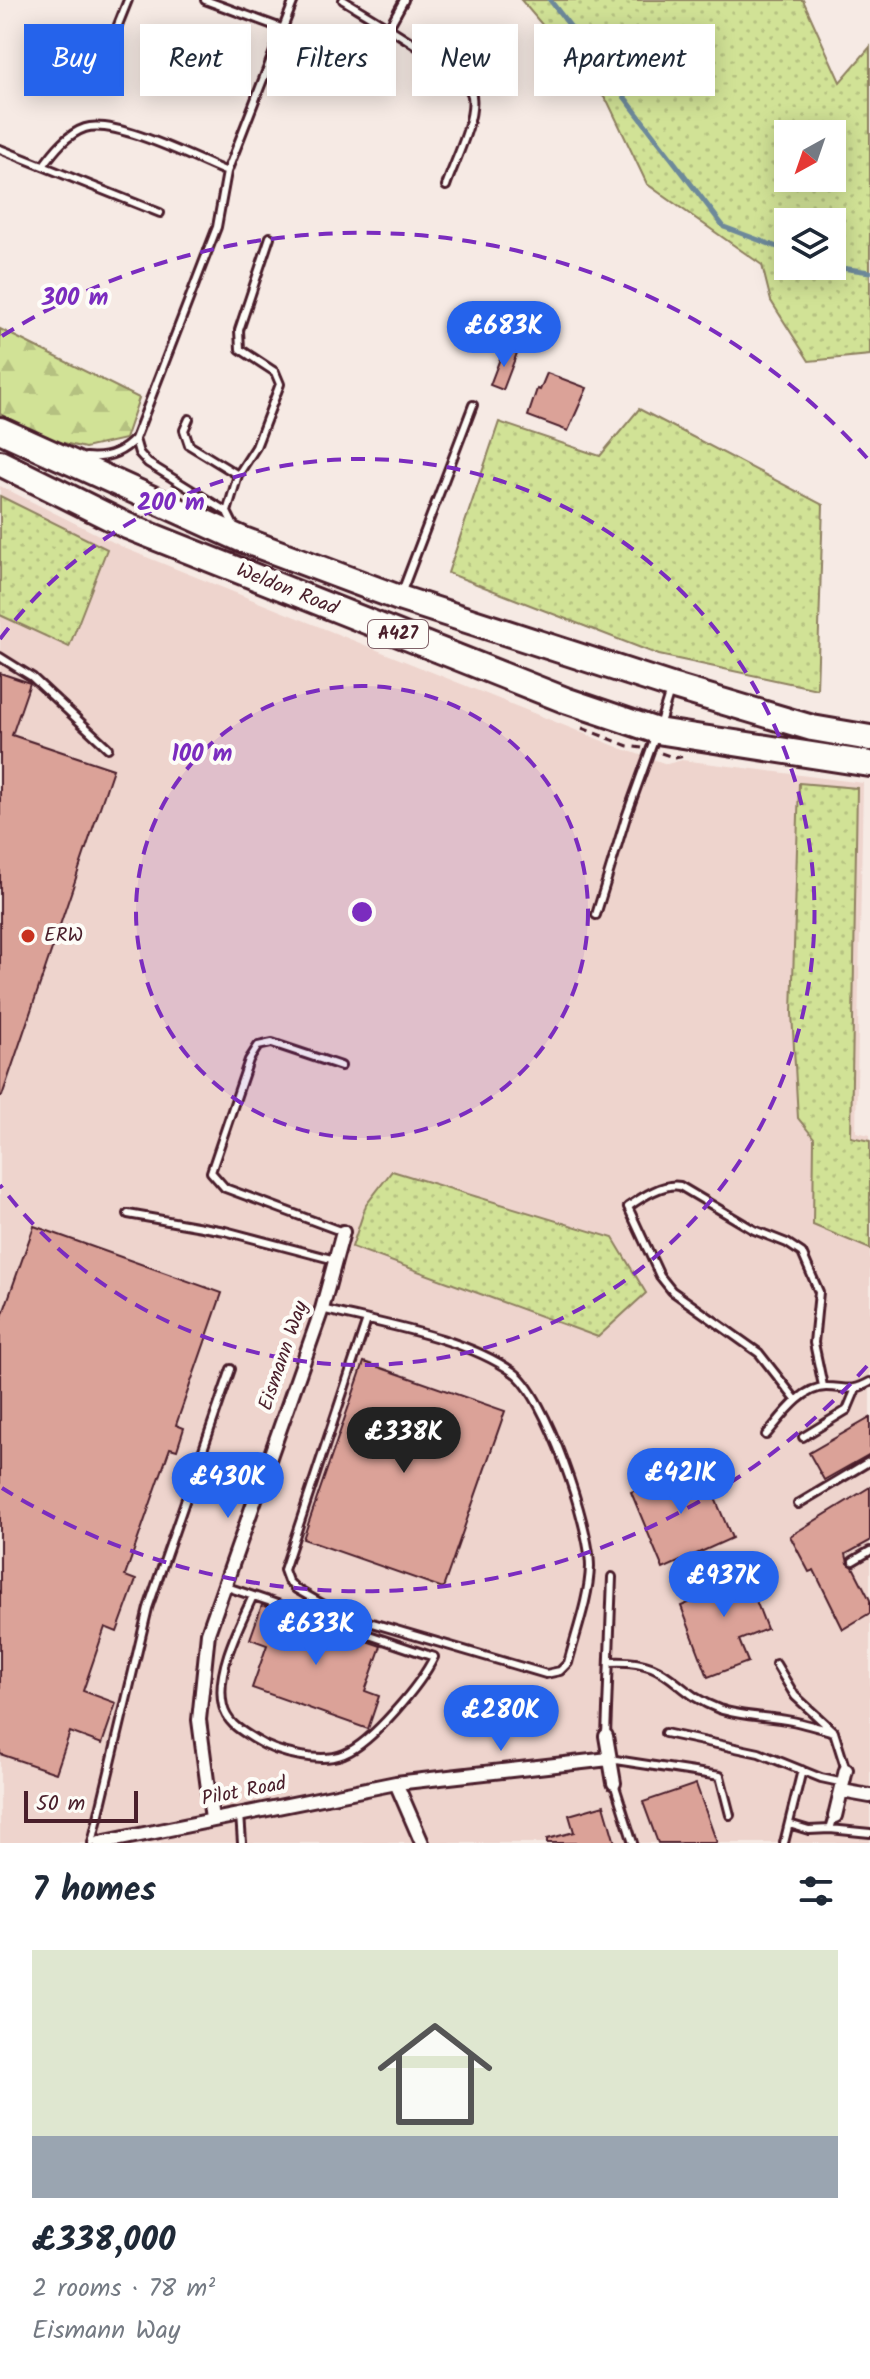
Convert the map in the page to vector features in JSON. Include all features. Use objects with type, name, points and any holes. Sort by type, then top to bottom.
[{"type":"highway","name":"Weldon Road","points":[[10,435],[243,545],[671,686],[812,728],[858,737]]},
{"type":"highway","name":"Weldon Road","points":[[0,463],[127,526],[254,572],[565,700],[657,731],[858,762]]},
{"type":"street","name":"Eismann Way","points":[[212,1819],[199,1720],[208,1633],[322,1309],[343,1232]]},
{"type":"street","points":[[606,1736],[614,1783]]},
{"type":"street","name":"Pilot Road","points":[[100,1843],[396,1783],[609,1759]]},
{"type":"street","points":[[835,1816],[844,1781],[870,1796]]},
{"type":"street","points":[[396,1783],[422,1843]]},
{"type":"lane","points":[[118,24],[128,0]]},
{"type":"lane","points":[[205,0],[270,24]]},
{"type":"lane","points":[[286,24],[294,0]]},
{"type":"lane","points":[[343,0],[380,24]]},
{"type":"lane","points":[[391,24],[404,0]]},
{"type":"lane","points":[[396,34],[450,69],[471,92],[472,113],[446,186]]},
{"type":"lane","points":[[10,435],[75,456],[96,458],[123,451],[135,439],[217,227],[227,172],[267,72]]},
{"type":"lane","points":[[43,166],[58,146],[85,128],[113,128],[227,172]]},
{"type":"lane","points":[[0,149],[160,213]]},
{"type":"lane","points":[[227,512],[238,475],[256,447],[280,384],[275,372],[240,349],[239,330],[270,237]]},
{"type":"lane","points":[[399,598],[473,405]]},
{"type":"lane","points":[[189,419],[184,430],[189,445],[238,475]]},
{"type":"lane","points":[[135,439],[139,453],[148,463],[227,512],[243,545]]},
{"type":"lane","points":[[0,657],[32,677],[108,748]]},
{"type":"lane","points":[[596,915],[671,686]]},
{"type":"lane","points":[[341,1066],[272,1043],[258,1046],[249,1060],[211,1172],[225,1188],[343,1232]]},
{"type":"lane","points":[[796,1400],[759,1353],[672,1291],[660,1276],[628,1207],[671,1185],[680,1186],[754,1230],[787,1243],[802,1253],[819,1292],[814,1343],[823,1386]]},
{"type":"lane","points":[[128,1214],[225,1231],[335,1260]]},
{"type":"lane","points":[[322,1309],[367,1320],[455,1343],[511,1370],[533,1392],[549,1422],[581,1516],[589,1551],[589,1578],[568,1663],[560,1671],[546,1674],[534,1671],[338,1613],[305,1596],[285,1575],[284,1570],[367,1320]]},
{"type":"lane","points":[[92,1843],[148,1608],[231,1369]]},
{"type":"lane","points":[[803,1437],[847,1410],[855,1391],[870,1382]]},
{"type":"lane","points":[[766,1435],[796,1400],[823,1386],[855,1391]]},
{"type":"lane","points":[[798,1504],[870,1461]]},
{"type":"lane","points":[[853,1561],[870,1551]]},
{"type":"lane","points":[[606,1736],[612,1577]]},
{"type":"lane","points":[[224,1586],[434,1657],[425,1674],[391,1714],[343,1755],[314,1758],[285,1752],[261,1743],[232,1725],[223,1708],[224,1675],[230,1649],[253,1596]]},
{"type":"lane","points":[[609,1662],[643,1662],[658,1668],[702,1702],[721,1709],[760,1718],[790,1720],[834,1732]]},
{"type":"lane","points":[[665,1733],[759,1753],[802,1770],[844,1781],[834,1732],[795,1696],[776,1664]]},
{"type":"lane","points":[[609,1759],[720,1776],[730,1815]]},
{"type":"lane","points":[[784,1843],[802,1770]]},
{"type":"lane","points":[[614,1783],[633,1843]]},
{"type":"lane","points":[[240,1814],[242,1843]]},
{"type":"lane","points":[[830,1829],[835,1816]]},
{"type":"lane","points":[[789,1824],[809,1830],[870,1833]]},
{"type":"shaded area","points":[[0,486],[129,550],[620,748],[667,764],[682,760],[863,783],[856,1132],[870,1135],[870,1843],[0,1843]]},
{"type":"green space","points":[[521,0],[803,0],[840,82],[870,47],[870,355],[809,361],[771,301],[762,265],[647,184],[603,96],[715,96],[715,24],[541,24]]},
{"type":"green space","points":[[0,329],[139,398],[125,439],[85,448],[47,439],[0,414]]},
{"type":"green space","points":[[639,409],[823,505],[817,689],[659,655],[448,573],[499,422],[600,456]]},
{"type":"green space","points":[[0,496],[107,549],[69,647],[0,615]]},
{"type":"green space","points":[[799,783],[857,788],[851,1137],[870,1141],[870,1249],[813,1225],[814,1138],[798,1118],[792,1013]]},
{"type":"green space","points":[[392,1171],[613,1238],[646,1293],[598,1337],[352,1247],[366,1205]]},
{"type":"building","points":[[504,348],[517,353],[503,390],[490,385]]},
{"type":"building","points":[[547,373],[587,388],[568,431],[528,416],[537,389],[540,390]]},
{"type":"building","name":"ERW","points":[[0,673],[30,683],[12,735],[113,769],[2,1096],[0,1096]]},
{"type":"building","points":[[34,1226],[222,1293],[176,1425],[184,1428],[177,1450],[170,1448],[125,1576],[136,1580],[117,1632],[105,1627],[83,1691],[116,1703],[102,1744],[70,1732],[56,1773],[0,1754],[0,1322]]},
{"type":"building","points":[[364,1362],[505,1411],[443,1588],[303,1539]]},
{"type":"building","points":[[870,1418],[870,1454],[824,1480],[809,1453]]},
{"type":"building","points":[[700,1463],[732,1538],[663,1569],[631,1492]]},
{"type":"building","points":[[870,1487],[870,1541],[846,1554],[870,1600],[870,1613],[843,1629],[814,1570],[809,1572],[790,1536]]},
{"type":"building","points":[[741,1562],[767,1629],[739,1640],[748,1662],[708,1677],[681,1606],[709,1595],[702,1577]]},
{"type":"building","points":[[262,1605],[381,1646],[365,1691],[379,1696],[368,1729],[252,1688],[267,1645],[250,1639]]},
{"type":"building","points":[[696,1784],[717,1843],[658,1843],[643,1802]]},
{"type":"building","points":[[604,1805],[615,1843],[547,1843],[547,1839],[574,1832],[569,1815]]},
{"type":"waterway","points":[[550,0],[724,227],[774,246]]},
{"type":"waterway","points":[[846,269],[870,272]]},
{"type":"place","name":"ERW","points":[[28,936]]}]
